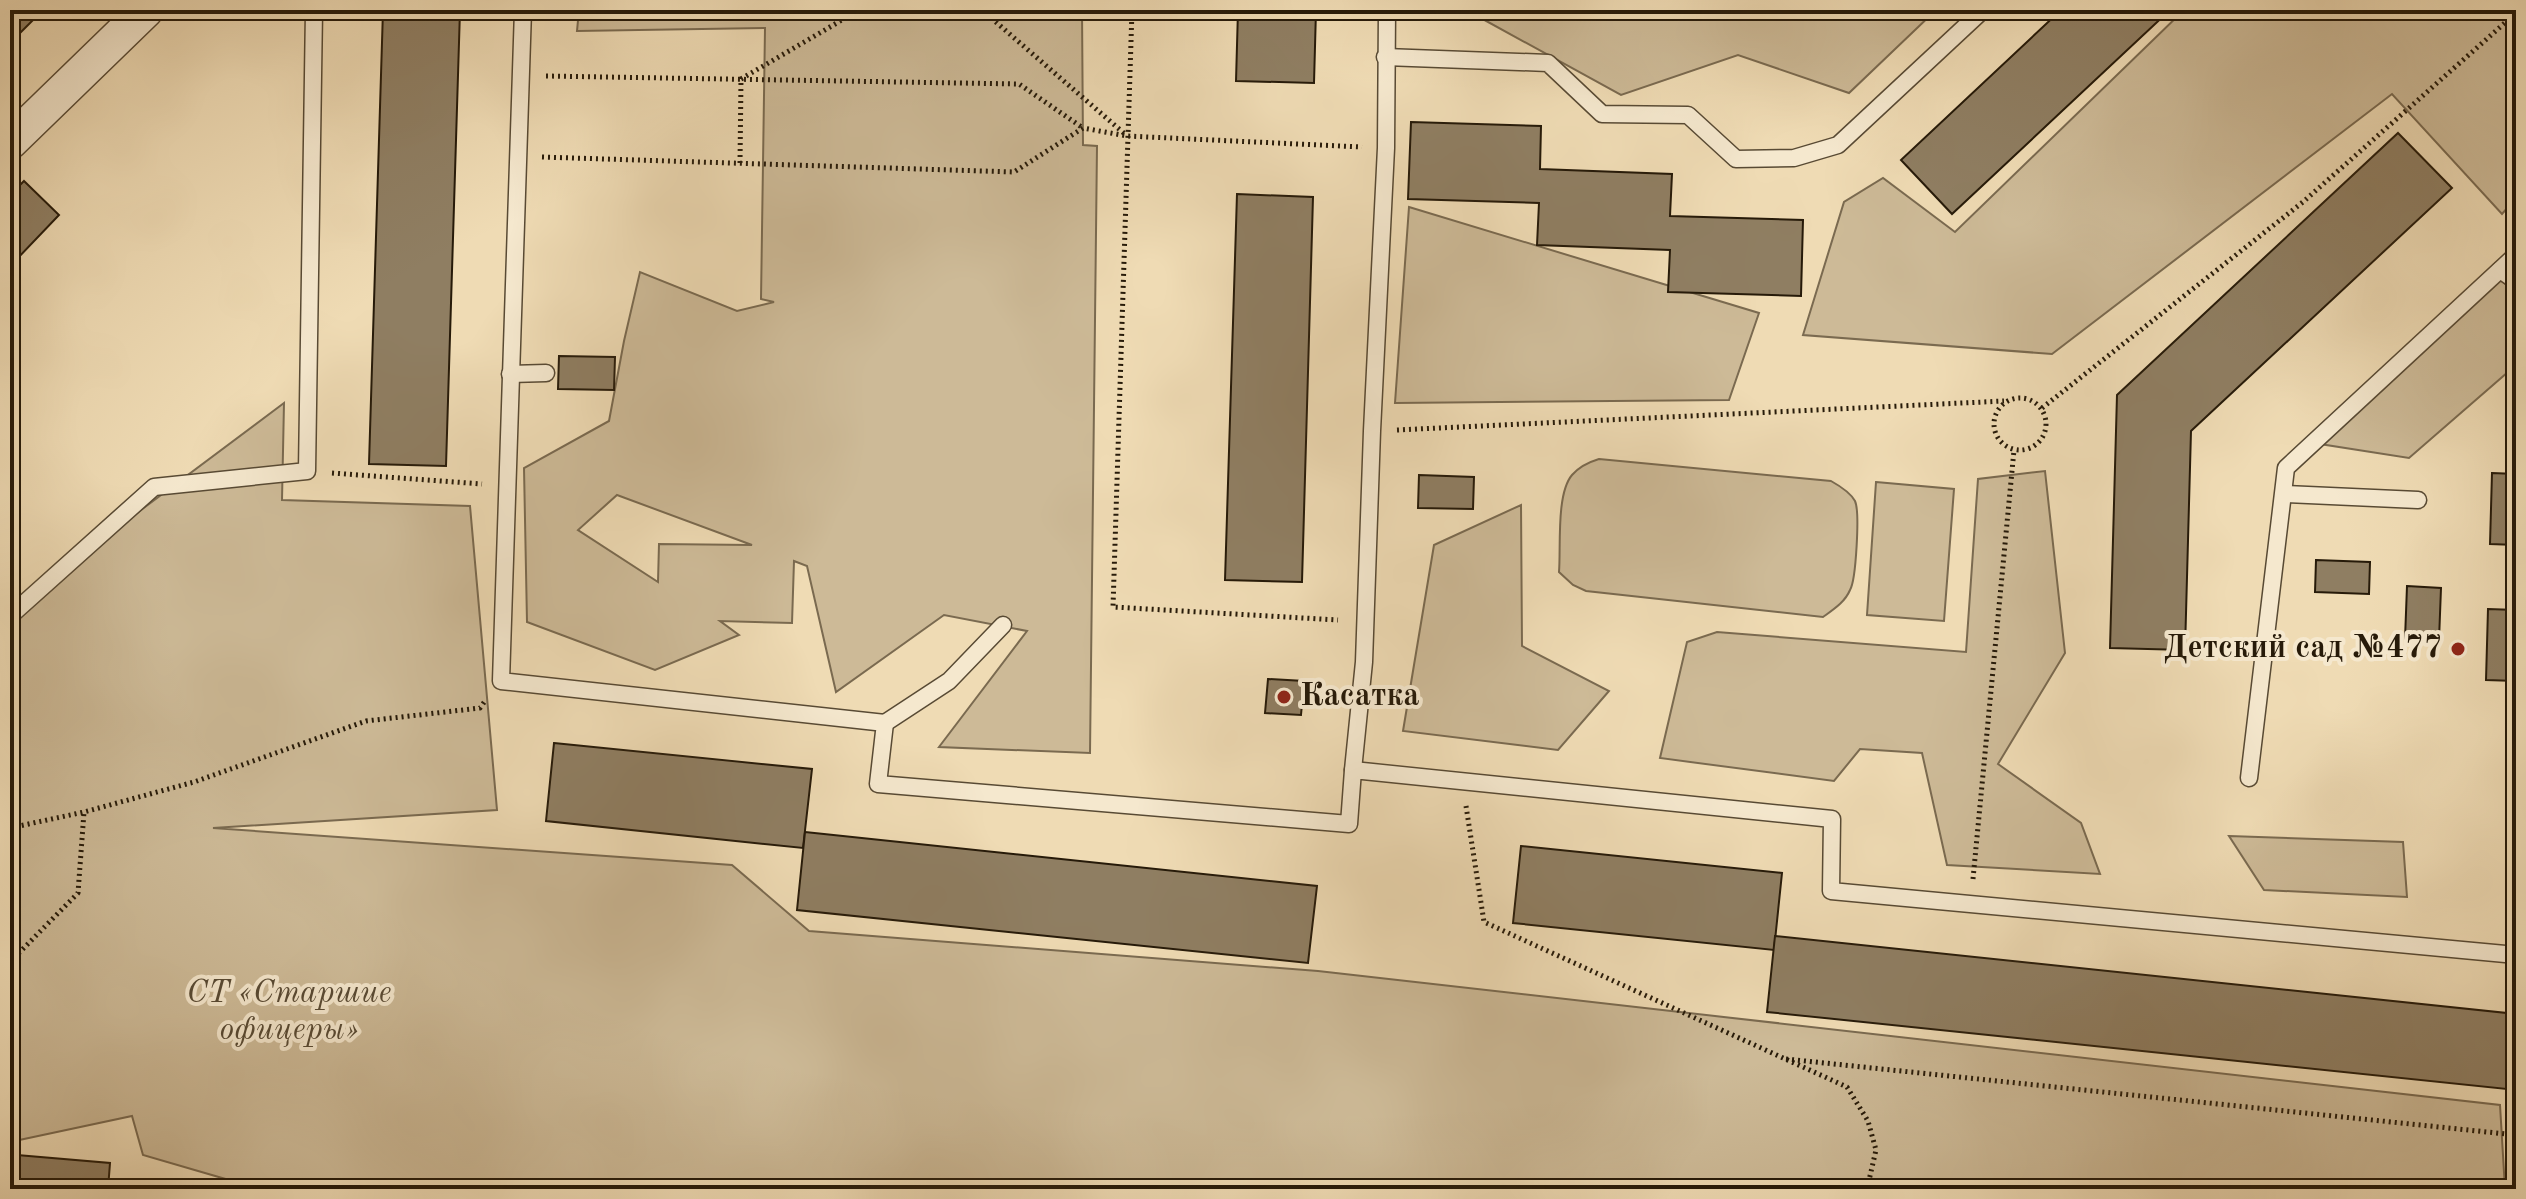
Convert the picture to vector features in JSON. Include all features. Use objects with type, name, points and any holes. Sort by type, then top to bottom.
[{"type":"street","points":[[10,142],[146,10]]},
{"type":"lane","points":[[10,616],[154,487],[307,471],[314,10]]},
{"type":"lane","points":[[523,10],[501,681],[885,723],[949,681],[1003,625]]},
{"type":"lane","points":[[885,723],[878,784],[1349,824],[1364,662],[1386,148],[1387,10]]},
{"type":"lane","points":[[1385,57],[1548,63],[1602,114],[1688,115],[1736,159],[1794,158],[1838,145],[1983,10]]},
{"type":"lane","points":[[2249,778],[2286,468],[2516,255]]},
{"type":"lane","points":[[2500,270],[2516,281]]},
{"type":"lane","points":[[510,374],[546,373]]},
{"type":"lane","points":[[2284,494],[2418,500]]},
{"type":"lane","points":[[1353,770],[1832,819],[1831,891],[2516,955]]},
{"type":"path","points":[[741,79],[859,10]]},
{"type":"path","points":[[982,10],[1127,136]]},
{"type":"path","points":[[1132,10],[1113,607],[1365,622]]},
{"type":"path","points":[[2042,408],[2303,202],[2516,13]]},
{"type":"path","points":[[522,75],[1019,84],[1083,128],[1127,136],[1386,148]]},
{"type":"path","points":[[740,163],[741,79]]},
{"type":"path","points":[[517,157],[1014,172],[1083,128]]},
{"type":"path","points":[[1372,431],[2004,401],[2025,397],[2042,408],[2046,429],[2035,446],[2014,450],[1997,439],[1993,418],[2004,401]]},
{"type":"path","points":[[1971,904],[2014,450]]},
{"type":"path","points":[[307,471],[507,486]]},
{"type":"path","points":[[10,828],[84,812],[194,782],[366,721],[480,708],[501,681]]},
{"type":"path","points":[[1462,781],[1484,922],[1847,1087],[1868,1121],[1876,1150],[1867,1189]]},
{"type":"path","points":[[10,962],[78,893],[84,812]]},
{"type":"path","points":[[1786,1059],[2516,1135]]},
{"type":"green space","points":[[579,10],[1082,10],[1083,145],[1097,146],[1090,753],[939,747],[1027,631],[944,615],[836,692],[807,566],[794,561],[792,623],[720,621],[739,635],[655,670],[527,622],[524,468],[609,421],[640,272],[737,311],[774,302],[761,299],[765,28],[577,31]],"holes":[[[617,495],[752,545],[659,544],[658,582],[578,530]]]},
{"type":"green space","points":[[1478,10],[1936,10],[1849,93],[1738,55],[1621,95],[1479,17]]},
{"type":"green space","points":[[2184,10],[2509,10],[2516,17],[2516,198],[2502,214],[2392,94],[2052,354],[1803,335],[1844,202],[1883,178],[1955,232]]},
{"type":"green space","points":[[1409,207],[1759,313],[1729,400],[1395,403]]},
{"type":"green space","points":[[2499,279],[2516,292],[2516,365],[2409,458],[2320,444]]},
{"type":"green space","name":"СТ «Старшие офицеры»","points":[[284,403],[282,500],[470,506],[497,810],[213,828],[732,865],[809,931],[1318,971],[2500,1105],[2505,1189],[367,1189],[356,1186],[355,1189],[260,1189],[143,1155],[132,1116],[10,1142],[10,608]]},
{"type":"green space","points":[[1599,459],[1831,481],[1855,501],[1856,560],[1848,594],[1823,617],[1586,591],[1573,585],[1559,572],[1564,495],[1572,475],[1584,465]]},
{"type":"green space","points":[[2045,471],[2065,653],[1998,764],[2081,823],[2100,874],[1947,865],[1922,753],[1860,749],[1834,781],[1660,758],[1687,642],[1717,632],[1966,652],[1978,479]]},
{"type":"green space","points":[[1876,482],[1954,489],[1944,621],[1867,615]]},
{"type":"green space","points":[[1521,505],[1522,646],[1609,691],[1558,750],[1403,731],[1434,545]]},
{"type":"green space","points":[[2229,836],[2403,842],[2407,897],[2264,890]]},
{"type":"building","points":[[10,10],[43,10],[10,43]]},
{"type":"building","points":[[383,10],[460,10],[446,466],[369,464]]},
{"type":"building","points":[[1238,10],[1316,10],[1314,83],[1236,81]]},
{"type":"building","points":[[2061,10],[2170,10],[1952,214],[1901,160]]},
{"type":"building","points":[[1411,122],[1541,126],[1540,169],[1672,174],[1670,216],[1803,220],[1801,296],[1668,292],[1670,250],[1537,245],[1539,203],[1408,199]]},
{"type":"building","points":[[2398,133],[2452,188],[2191,431],[2185,650],[2110,648],[2117,395]]},
{"type":"building","points":[[24,181],[59,215],[15,261],[10,256],[10,195]]},
{"type":"building","points":[[1237,194],[1313,197],[1302,582],[1225,580]]},
{"type":"building","points":[[559,356],[615,357],[614,390],[558,389]]},
{"type":"building","points":[[2492,473],[2516,474],[2516,545],[2490,544]]},
{"type":"building","points":[[1419,475],[1474,477],[1473,509],[1418,508]]},
{"type":"building","points":[[2316,560],[2370,562],[2369,594],[2315,592]]},
{"type":"building","points":[[2512,561],[2516,561],[2516,602],[2511,601]]},
{"type":"building","points":[[2407,586],[2441,588],[2439,640],[2405,639]]},
{"type":"building","points":[[2488,609],[2516,610],[2516,681],[2486,680]]},
{"type":"building","name":"Касатка","points":[[1268,679],[1304,681],[1301,715],[1265,713]]},
{"type":"building","points":[[554,743],[812,769],[803,848],[546,821]]},
{"type":"building","points":[[805,832],[1317,886],[1308,963],[797,910]]},
{"type":"building","points":[[1521,846],[1782,873],[1774,950],[1513,923]]},
{"type":"building","points":[[1775,936],[2516,1014],[2516,1090],[1767,1012]]},
{"type":"building","points":[[17,1155],[110,1163],[108,1189],[14,1189]]},
{"type":"place","name":"Детский сад №477","points":[[2458,649]]},
{"type":"place","name":"Касатка","points":[[1284,697]]}]
